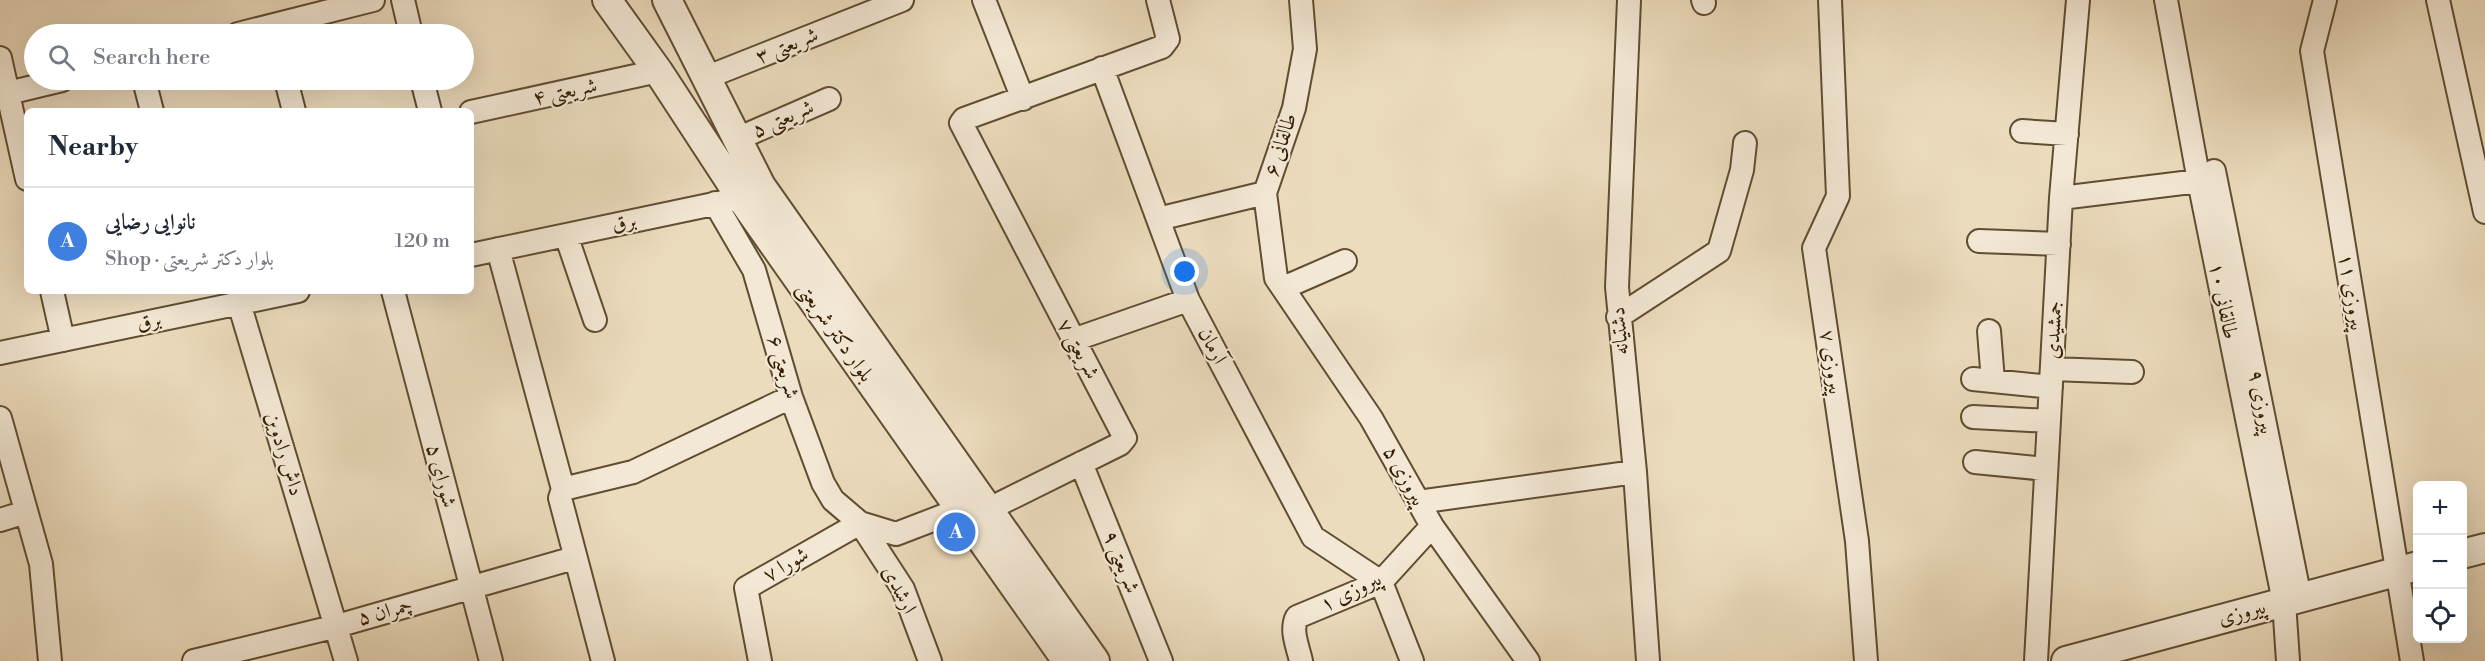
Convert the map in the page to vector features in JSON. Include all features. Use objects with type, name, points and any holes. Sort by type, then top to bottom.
[{"type":"street","points":[[295,24],[373,0]]},
{"type":"street","points":[[403,0],[409,24]]},
{"type":"street","name":"بلوار دکتر شریعتی","points":[[667,0],[761,186],[975,509],[1067,661]]},
{"type":"street","name":"شریعتی ۳","points":[[705,78],[902,0]]},
{"type":"street","points":[[984,0],[1023,99],[1167,44],[1168,39],[1158,0]]},
{"type":"street","name":"طالقانی ۶","points":[[1283,288],[1276,278],[1266,193],[1294,108],[1305,49],[1301,0]]},
{"type":"street","name":"دشتیانه","points":[[1629,0],[1617,287],[1618,317],[1635,472],[1648,661]]},
{"type":"street","name":"پیروزی ۷","points":[[1830,0],[1838,196],[1814,248],[1857,541],[1866,661]]},
{"type":"street","name":"جمشیدی","points":[[2036,661],[2061,198],[2078,0]]},
{"type":"street","name":"طالقانی ۱۰","points":[[2166,0],[2206,176],[2292,600],[2288,661]]},
{"type":"street","points":[[2438,0],[2485,212]]},
{"type":"street","name":"بلوار دکتر شریعتی","points":[[609,1],[658,71],[728,200],[781,255],[975,509],[1095,661]]},
{"type":"street","name":"پیروزی ۱۱","points":[[2323,7],[2312,51],[2407,568],[2412,661]]},
{"type":"street","points":[[0,58],[24,165]]},
{"type":"street","name":"آرمان","points":[[1102,68],[1188,300],[1313,537],[1381,582]]},
{"type":"street","name":"شریعتی ۴","points":[[474,111],[658,71]]},
{"type":"street","points":[[8,93],[24,89]]},
{"type":"street","points":[[147,90],[151,108]]},
{"type":"street","points":[[289,90],[293,108]]},
{"type":"street","points":[[425,90],[429,108]]},
{"type":"street","name":"شریعتی ۵","points":[[737,139],[829,99]]},
{"type":"street","name":"شریعتی ۷","points":[[860,523],[896,534],[975,509],[1081,463],[1120,444],[1125,438],[961,123],[964,119],[1023,99]]},
{"type":"street","points":[[2022,131],[2067,134]]},
{"type":"street","points":[[1618,317],[1719,251],[1742,170],[1745,143]]},
{"type":"street","points":[[2061,198],[2206,176]]},
{"type":"street","points":[[1158,219],[1266,193]]},
{"type":"street","name":"برق","points":[[474,254],[728,200]]},
{"type":"street","name":"شریعتی ۶","points":[[728,200],[754,270],[791,397],[823,483],[833,500],[860,523]]},
{"type":"street","points":[[566,235],[595,320]]},
{"type":"street","points":[[1979,241],[2059,244]]},
{"type":"street","points":[[498,249],[563,489],[560,498],[603,661]]},
{"type":"street","points":[[754,270],[781,255]]},
{"type":"street","points":[[1283,288],[1345,261]]},
{"type":"street","name":"پیروزی ۵","points":[[1283,288],[1371,418],[1432,526],[1528,661]]},
{"type":"street","points":[[53,294],[63,340]]},
{"type":"street","name":"برق","points":[[0,353],[63,340],[195,301],[239,303],[283,294]]},
{"type":"street","name":"شورای ۵","points":[[394,294],[470,589],[491,661]]},
{"type":"street","points":[[1073,340],[1188,300]]},
{"type":"street","name":"داش رادوین","points":[[239,303],[346,661]]},
{"type":"street","points":[[1989,331],[1983,380],[2132,372]]},
{"type":"street","points":[[563,489],[633,472],[791,397]]},
{"type":"street","points":[[1972,417],[2049,421]]},
{"type":"street","points":[[0,418],[41,564],[51,661]]},
{"type":"street","points":[[1975,462],[2046,469]]},
{"type":"street","name":"شریعتی ۹","points":[[1081,463],[1161,661]]},
{"type":"street","points":[[1418,502],[1635,472]]},
{"type":"street","points":[[0,520],[26,512]]},
{"type":"street","name":"شورا ۷","points":[[760,661],[746,588],[860,523]]},
{"type":"street","name":"ارشدی","points":[[860,523],[903,589],[930,661]]},
{"type":"street","name":"پیروزی ۱","points":[[1301,661],[1293,624],[1297,617],[1381,582],[1432,526]]},
{"type":"street","points":[[2467,553],[2485,548]]},
{"type":"street","name":"چمران ۵","points":[[194,661],[233,656],[574,558]]},
{"type":"street","name":"پیروزی","points":[[2066,661],[2407,568]]},
{"type":"street","points":[[1381,582],[1412,661]]},
{"type":"place","name":"نانوایی رضایی","points":[[956,532]]}]
